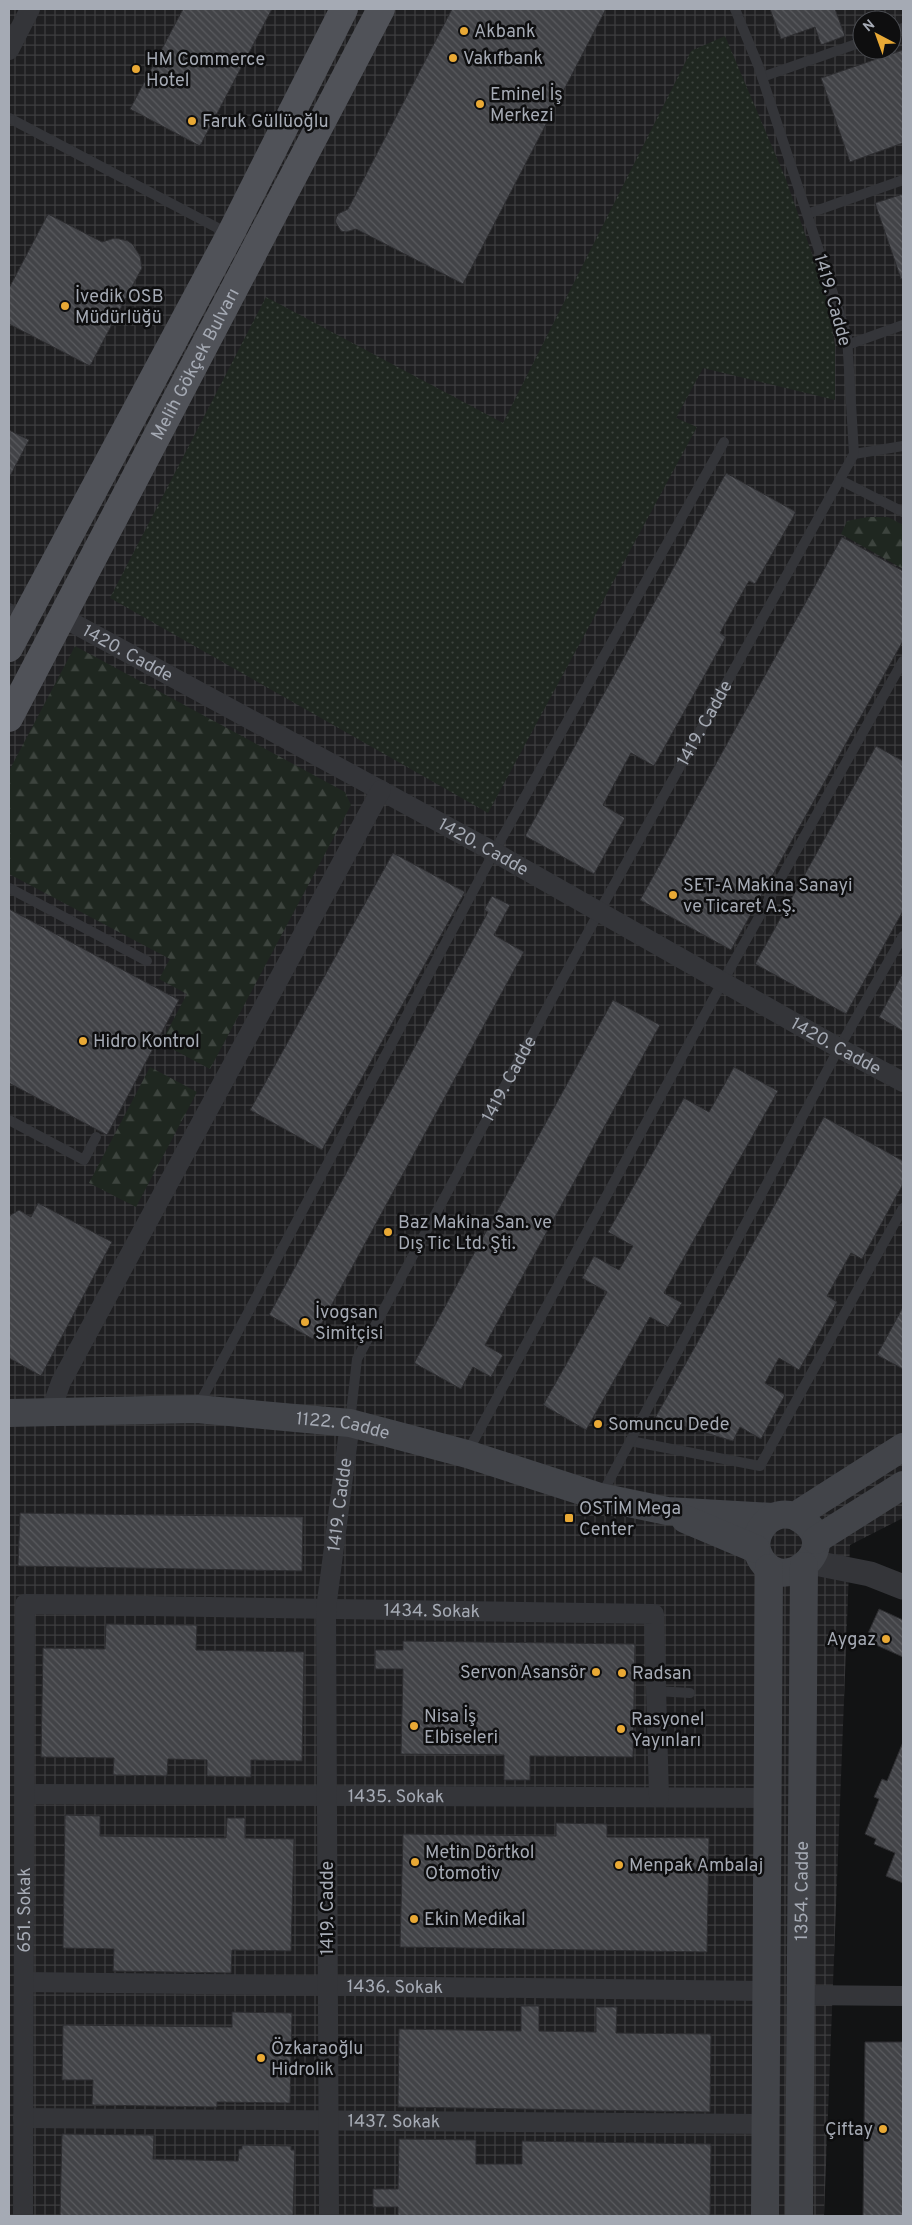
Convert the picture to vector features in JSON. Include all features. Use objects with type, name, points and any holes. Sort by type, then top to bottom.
[{"type":"main road","name":"Melih Gökçek Bulvarı","points":[[9,648],[17,613],[230,235],[344,9]]},
{"type":"main road","name":"Melih Gökçek Bulvarı","points":[[9,718],[381,9]]},
{"type":"main road","name":"1122. Cadde","points":[[9,1413],[197,1409],[350,1423],[467,1454],[600,1497],[668,1511]]},
{"type":"main road","name":"1354. Cadde","points":[[765,2216],[767,1798],[763,1558],[757,1534],[766,1521],[784,1516],[903,1446]]},
{"type":"main road","points":[[668,1511],[763,1558],[779,1572],[792,1572],[812,1554],[903,1484]]},
{"type":"main road","points":[[668,1511],[784,1516],[809,1526],[812,1554]]},
{"type":"main road","name":"1354. Cadde","points":[[798,2216],[801,1995],[812,1554]]},
{"type":"street","points":[[9,50],[30,9]]},
{"type":"street","name":"1420. Cadde","points":[[62,617],[494,852],[839,1048],[903,1082]]},
{"type":"street","points":[[52,1412],[61,1382],[381,790]]},
{"type":"street","name":"1419. Cadde","points":[[329,2216],[326,1609],[350,1423]]},
{"type":"street","points":[[812,1554],[903,1587]]},
{"type":"street","name":"1434. Sokak","points":[[26,1604],[654,1614],[658,1797]]},
{"type":"street","name":"651. Sokak","points":[[23,2216],[24,1982],[16,1933],[25,1794],[26,1604]]},
{"type":"street","name":"1435. Sokak","points":[[25,1794],[767,1798]]},
{"type":"street","name":"1436. Sokak","points":[[24,1982],[766,1991]]},
{"type":"street","points":[[801,1995],[903,1996]]},
{"type":"street","name":"1437. Sokak","points":[[23,2118],[765,2124]]},
{"type":"lane","name":"1419. Cadde","points":[[350,1423],[357,1359],[599,912],[854,454],[847,336],[762,77],[735,9]]},
{"type":"lane","points":[[762,77],[852,46]]},
{"type":"lane","points":[[9,118],[230,235]]},
{"type":"lane","points":[[807,214],[903,180]]},
{"type":"lane","points":[[847,345],[903,326]]},
{"type":"lane","points":[[197,1409],[494,852],[724,442]]},
{"type":"lane","points":[[854,454],[903,446]]},
{"type":"lane","points":[[840,480],[903,512]]},
{"type":"lane","points":[[467,1454],[723,981],[903,661]]},
{"type":"lane","points":[[9,888],[147,961]]},
{"type":"lane","points":[[600,1497],[839,1048],[903,936]]},
{"type":"lane","points":[[9,1120],[84,1160],[96,1137]]},
{"type":"lane","points":[[630,1441],[760,1466],[903,1208]]},
{"type":"lane","points":[[656,1690],[690,1692]]},
{"type":"shaded area","points":[[9,9],[903,9],[903,1518],[850,1545],[824,2216],[9,2216]]},
{"type":"green space","points":[[725,36],[785,177],[825,291],[835,345],[835,400],[703,368],[676,418],[697,427],[488,813],[110,598],[266,297],[503,423],[691,51]]},
{"type":"green space","points":[[868,517],[888,517],[903,525],[903,569],[841,534],[847,521]]},
{"type":"green space","points":[[75,646],[345,792],[351,805],[210,1069],[161,1043],[187,994],[159,979],[170,959],[9,874],[9,771]]},
{"type":"green space","points":[[150,1067],[197,1092],[136,1207],[89,1183]]},
{"type":"building","points":[[183,9],[272,9],[200,146],[130,109]]},
{"type":"building","name":"Eminel İş Merkezi","points":[[452,9],[606,9],[463,284],[356,229],[346,232],[341,231],[335,221],[338,214],[348,209]]},
{"type":"building","points":[[770,9],[835,9],[845,36],[821,45],[815,27],[781,39]]},
{"type":"building","points":[[902,50],[903,143],[850,162],[821,78],[874,60],[902,60]]},
{"type":"building","points":[[903,194],[903,278],[901,279],[875,203]]},
{"type":"building","name":"İvedik OSB Müdürlüğü","points":[[48,214],[102,242],[115,238],[128,241],[140,256],[142,268],[90,366],[9,324],[9,288]]},
{"type":"building","points":[[9,430],[29,440],[9,478]]},
{"type":"building","points":[[726,473],[796,512],[755,584],[749,581],[720,633],[726,637],[654,766],[631,753],[603,805],[625,818],[594,874],[525,836]]},
{"type":"building","points":[[842,537],[903,571],[903,641],[731,950],[640,900]]},
{"type":"building","points":[[876,746],[903,761],[903,911],[846,1014],[755,964]]},
{"type":"building","points":[[393,853],[465,892],[322,1150],[250,1110]]},
{"type":"building","points":[[492,896],[510,905],[494,935],[524,952],[313,1339],[269,1315],[488,912],[484,910]]},
{"type":"building","name":"Hidro Kontrol","points":[[9,909],[179,1000],[107,1135],[9,1083]]},
{"type":"building","points":[[903,973],[903,1031],[879,1017]]},
{"type":"building","points":[[613,1000],[660,1025],[485,1345],[503,1355],[491,1377],[473,1367],[461,1389],[414,1363]]},
{"type":"building","points":[[734,1067],[778,1091],[664,1293],[682,1303],[668,1327],[650,1317],[586,1430],[543,1405],[607,1292],[582,1278],[594,1256],[619,1270],[633,1246],[608,1232],[632,1189],[684,1098],[709,1112]]},
{"type":"building","points":[[824,1117],[903,1161],[903,1184],[862,1259],[851,1253],[827,1296],[837,1302],[799,1370],[779,1358],[765,1383],[785,1395],[761,1439],[740,1427],[733,1441],[655,1418]]},
{"type":"building","points":[[38,1203],[112,1242],[41,1376],[9,1358],[9,1216],[19,1210],[31,1217]]},
{"type":"building","points":[[903,1307],[903,1369],[877,1355]]},
{"type":"building","points":[[20,1513],[303,1517],[302,1571],[18,1566]]},
{"type":"building","points":[[879,1609],[903,1620],[903,1657],[865,1640]]},
{"type":"building","points":[[106,1624],[197,1625],[196,1650],[304,1652],[302,1761],[251,1760],[251,1777],[207,1776],[207,1760],[168,1759],[167,1776],[113,1775],[114,1758],[41,1757],[43,1648],[105,1649]]},
{"type":"building","points":[[403,1641],[635,1644],[633,1757],[530,1756],[530,1780],[504,1780],[504,1755],[401,1754],[403,1669],[375,1669],[375,1650],[403,1650]]},
{"type":"building","points":[[903,1742],[903,1883],[886,1876],[895,1853],[874,1844],[876,1839],[865,1834],[879,1799],[874,1797],[882,1779],[887,1781]]},
{"type":"building","points":[[65,1815],[100,1816],[100,1836],[226,1838],[227,1818],[245,1818],[245,1838],[294,1839],[291,1951],[232,1950],[231,1973],[113,1971],[114,1949],[63,1948]]},
{"type":"building","points":[[556,1823],[607,1824],[607,1837],[709,1838],[707,1952],[400,1947],[403,1834],[556,1836]]},
{"type":"building","points":[[521,2006],[539,2006],[539,2031],[596,2032],[596,2007],[617,2007],[616,2033],[711,2034],[710,2112],[398,2107],[399,2029],[521,2031]]},
{"type":"building","points":[[232,2012],[292,2013],[290,2103],[217,2102],[217,2107],[92,2105],[93,2080],[62,2080],[63,2025],[232,2027]]},
{"type":"building","name":"Çiftay","points":[[865,2042],[903,2042],[903,2216],[863,2216]]},
{"type":"building","points":[[62,2134],[154,2135],[153,2159],[238,2161],[239,2149],[242,2149],[242,2145],[291,2146],[291,2150],[295,2150],[293,2216],[60,2216]]},
{"type":"building","points":[[399,2139],[476,2140],[476,2164],[522,2164],[522,2141],[711,2144],[710,2216],[398,2216],[398,2207],[373,2207],[373,2189],[398,2189]]},
{"type":"place","name":"Akbank","points":[[464,31]]},
{"type":"place","name":"Vakıfbank","points":[[453,58]]},
{"type":"place","name":"HM Commerce Hotel","points":[[136,69]]},
{"type":"place","name":"Eminel İş Merkezi","points":[[480,104]]},
{"type":"place","name":"Faruk Güllüoğlu","points":[[192,121]]},
{"type":"place","name":"İvedik OSB Müdürlüğü","points":[[65,306]]},
{"type":"place","name":"SET-A Makina Sanayi ve Ticaret A.Ş.","points":[[673,895]]},
{"type":"place","name":"Hidro Kontrol","points":[[83,1041]]},
{"type":"place","name":"Baz Makina San. ve Dış Tic Ltd. Şti.","points":[[388,1232]]},
{"type":"place","name":"İvogsan Simitçisi","points":[[305,1322]]},
{"type":"place","name":"Somuncu Dede","points":[[598,1424]]},
{"type":"place","name":"OSTİM Mega Center","points":[[569,1518]]},
{"type":"place","name":"Aygaz","points":[[886,1639]]},
{"type":"place","name":"Servon Asansör","points":[[596,1672]]},
{"type":"place","name":"Radsan","points":[[622,1673]]},
{"type":"place","name":"Nisa İş Elbiseleri","points":[[414,1726]]},
{"type":"place","name":"Rasyonel Yayınları","points":[[621,1729]]},
{"type":"place","name":"Metin Dörtkol Otomotiv","points":[[415,1862]]},
{"type":"place","name":"Menpak Ambalaj","points":[[619,1865]]},
{"type":"place","name":"Ekin Medikal","points":[[414,1919]]},
{"type":"place","name":"Özkaraoğlu Hidrolik","points":[[261,2058]]},
{"type":"place","name":"Çiftay","points":[[883,2129]]}]
